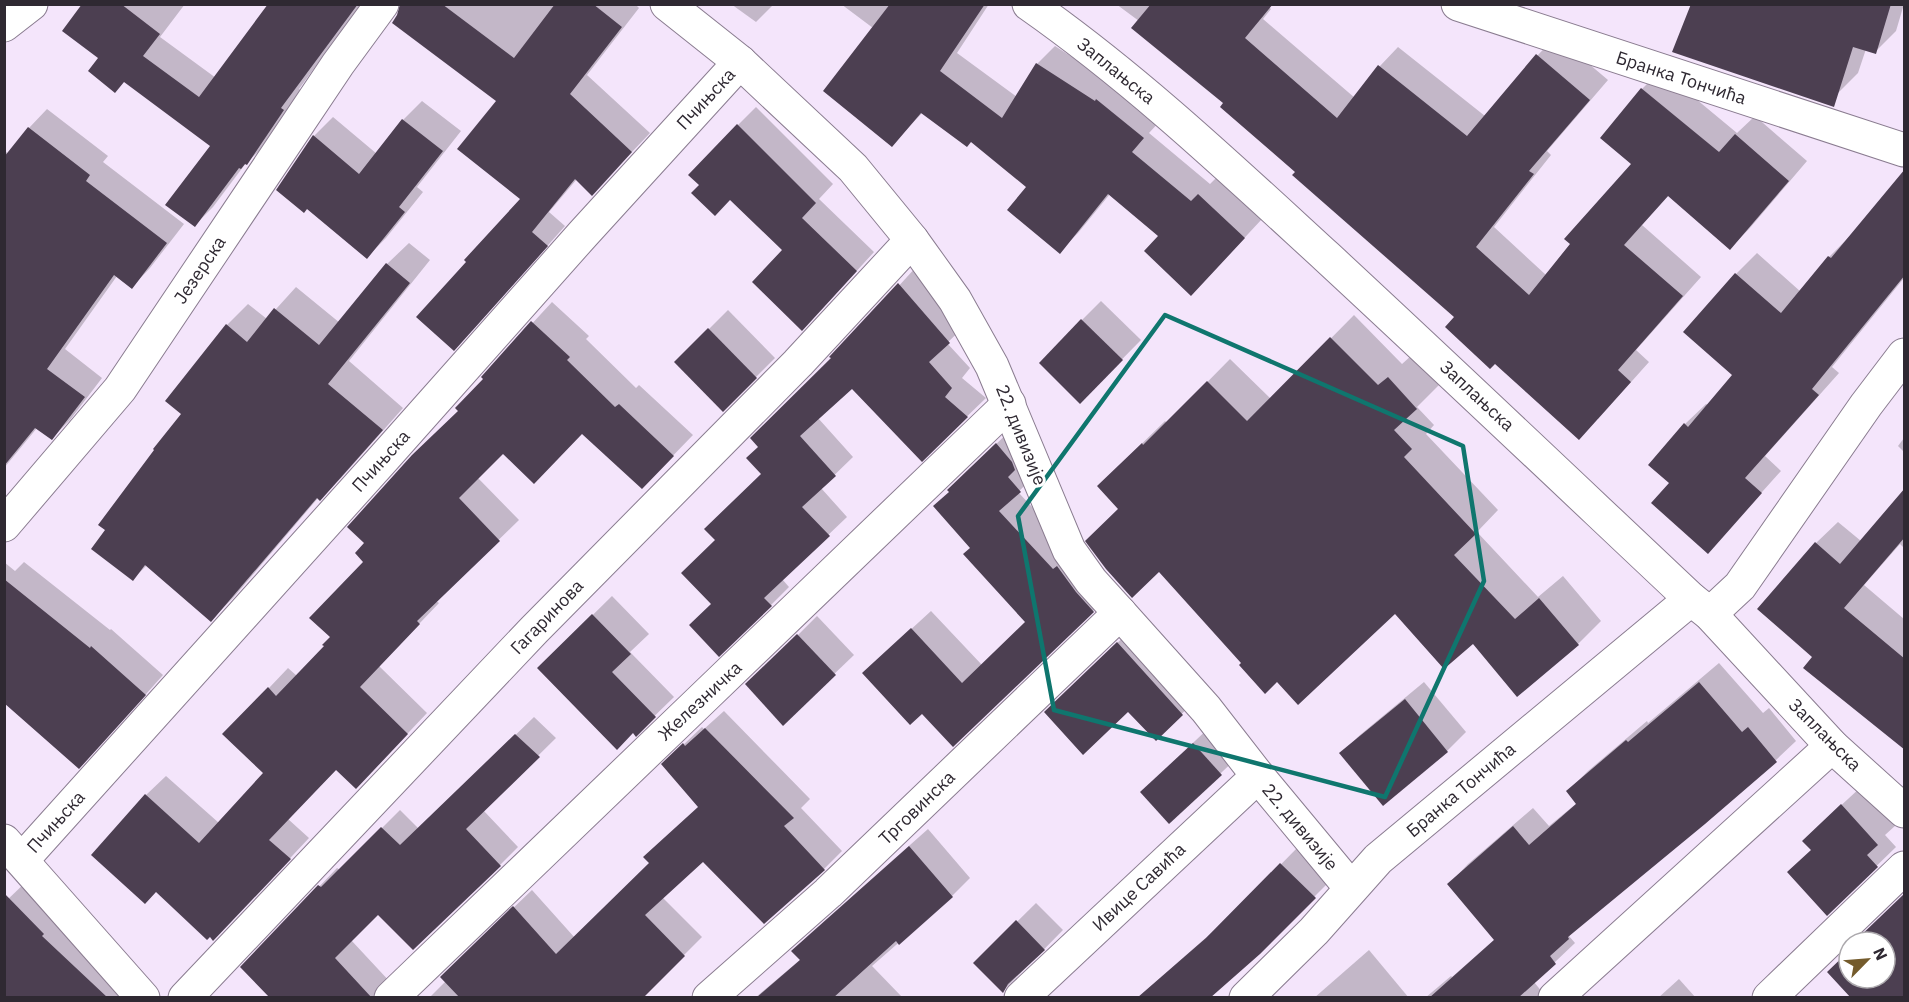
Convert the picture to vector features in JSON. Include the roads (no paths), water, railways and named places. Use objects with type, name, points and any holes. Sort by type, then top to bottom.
[{"type":"street","points":[[4,24],[31,4]]},
{"type":"street","name":"Језерска","points":[[4,525],[120,389],[382,4]]},
{"type":"street","name":"22. дивизије","points":[[667,4],[740,62],[853,168],[912,240],[955,300],[992,366],[1069,550],[1091,580],[1206,710],[1257,776],[1351,888]]},
{"type":"street","name":"Заплањска","points":[[1029,4],[1125,76],[1206,145],[1453,373],[1701,607],[1832,746],[1905,810]]},
{"type":"street","name":"Бранка Тончића","points":[[1458,4],[1905,150]]},
{"type":"street","name":"Пчињска","points":[[13,851],[391,450],[740,62]]},
{"type":"street","name":"Гагаринова","points":[[185,998],[534,630],[798,363],[912,240]]},
{"type":"street","name":"Бранка Тончића","points":[[1246,998],[1314,931],[1378,859],[1701,607],[1740,586],[1866,405],[1905,355]]},
{"type":"street","name":"Железничка","points":[[391,998],[1009,404]]},
{"type":"street","name":"Трговинска","points":[[709,998],[828,893],[1120,613]]},
{"type":"street","points":[[1555,998],[1832,746]]},
{"type":"street","name":"Ивице Савића","points":[[1021,998],[1257,776]]},
{"type":"street","points":[[13,851],[142,998]]},
{"type":"street","points":[[1769,998],[1905,868]]}]
